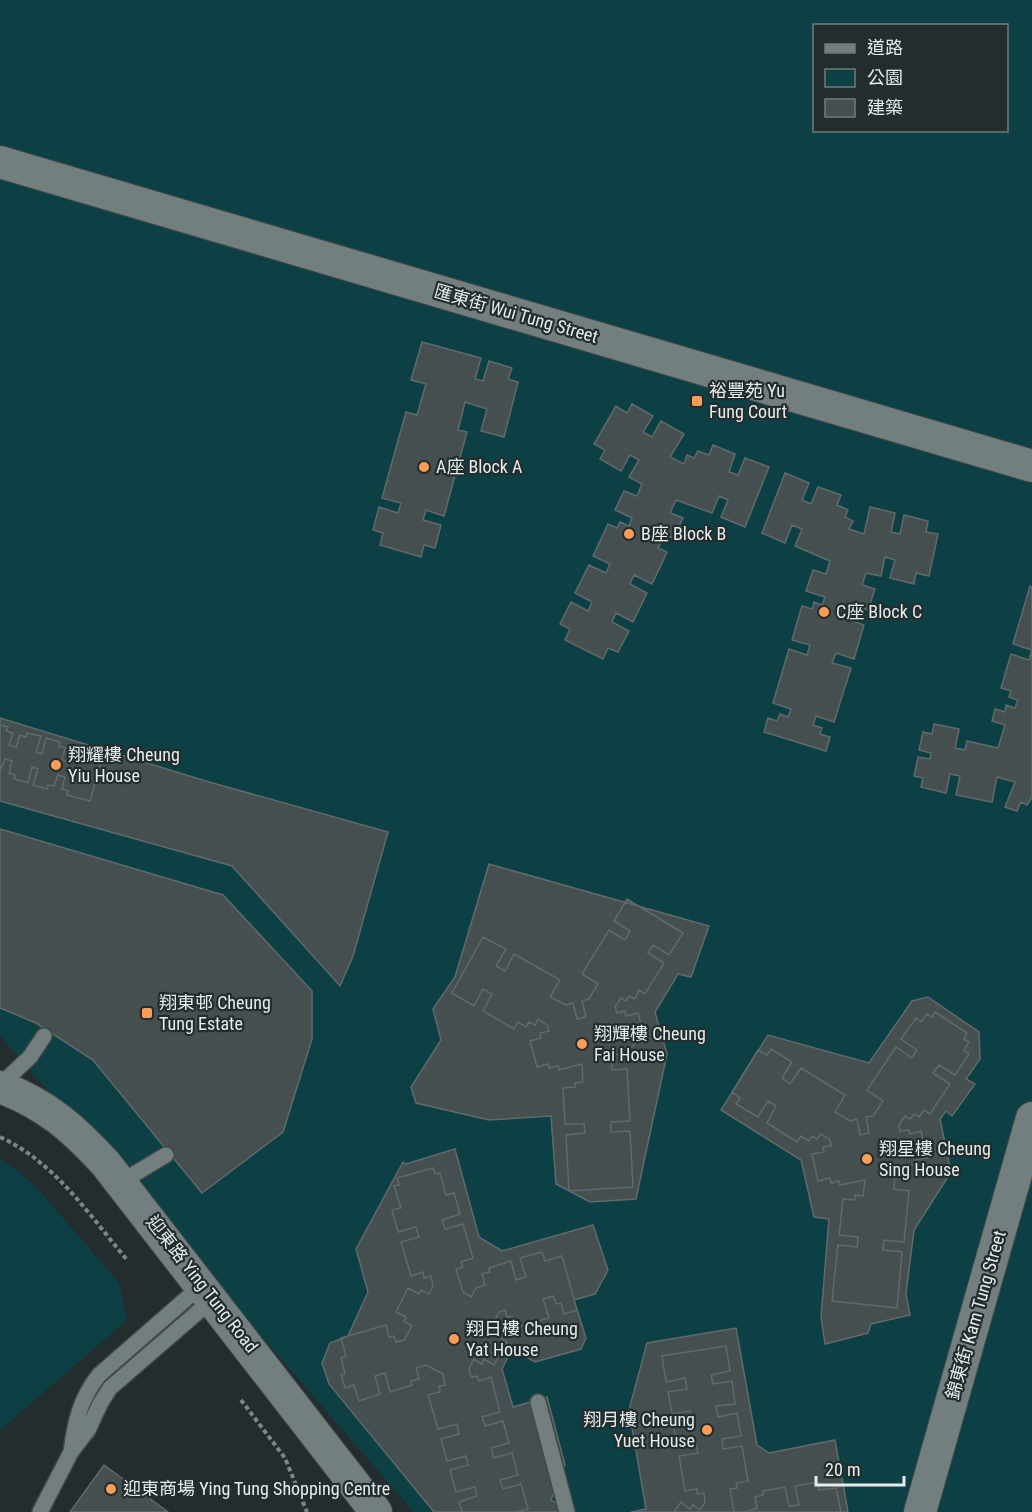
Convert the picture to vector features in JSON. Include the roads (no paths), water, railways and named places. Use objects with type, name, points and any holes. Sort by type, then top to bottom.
[{"type":"street","name":"匯東街 Wui Tung Street","points":[[0,162],[1032,466]]},
{"type":"street","name":"迎東路 Ying Tung Road","points":[[0,1086],[51,1111],[77,1133],[122,1182],[376,1512]]},
{"type":"street","name":"錦東街 Kam Tung Street","points":[[920,1512],[1032,1118]]},
{"type":"lane","points":[[0,1086],[30,1057],[44,1036]]},
{"type":"lane","points":[[122,1182],[166,1155]]},
{"type":"lane","points":[[40,1512],[72,1452],[77,1413],[90,1386],[99,1375],[208,1292]]},
{"type":"lane","points":[[538,1402],[567,1512]]},
{"type":"place","name":"裕豐苑 Yu Fung Court","points":[[697,401]]},
{"type":"place","name":"A座 Block A","points":[[424,467]]},
{"type":"place","name":"B座 Block B","points":[[629,534]]},
{"type":"place","name":"C座 Block C","points":[[824,612]]},
{"type":"place","name":"翔耀樓 Cheung Yiu House","points":[[56,765]]},
{"type":"place","name":"翔東邨 Cheung Tung Estate","points":[[147,1013]]},
{"type":"place","name":"翔輝樓 Cheung Fai House","points":[[582,1044]]},
{"type":"place","name":"翔星樓 Cheung Sing House","points":[[867,1159]]},
{"type":"place","name":"翔日樓 Cheung Yat House","points":[[454,1339]]},
{"type":"place","name":"翔月樓 Cheung Yuet House","points":[[707,1430]]},
{"type":"place","name":"迎東商場 Ying Tung Shopping Centre","points":[[111,1489]]}]
